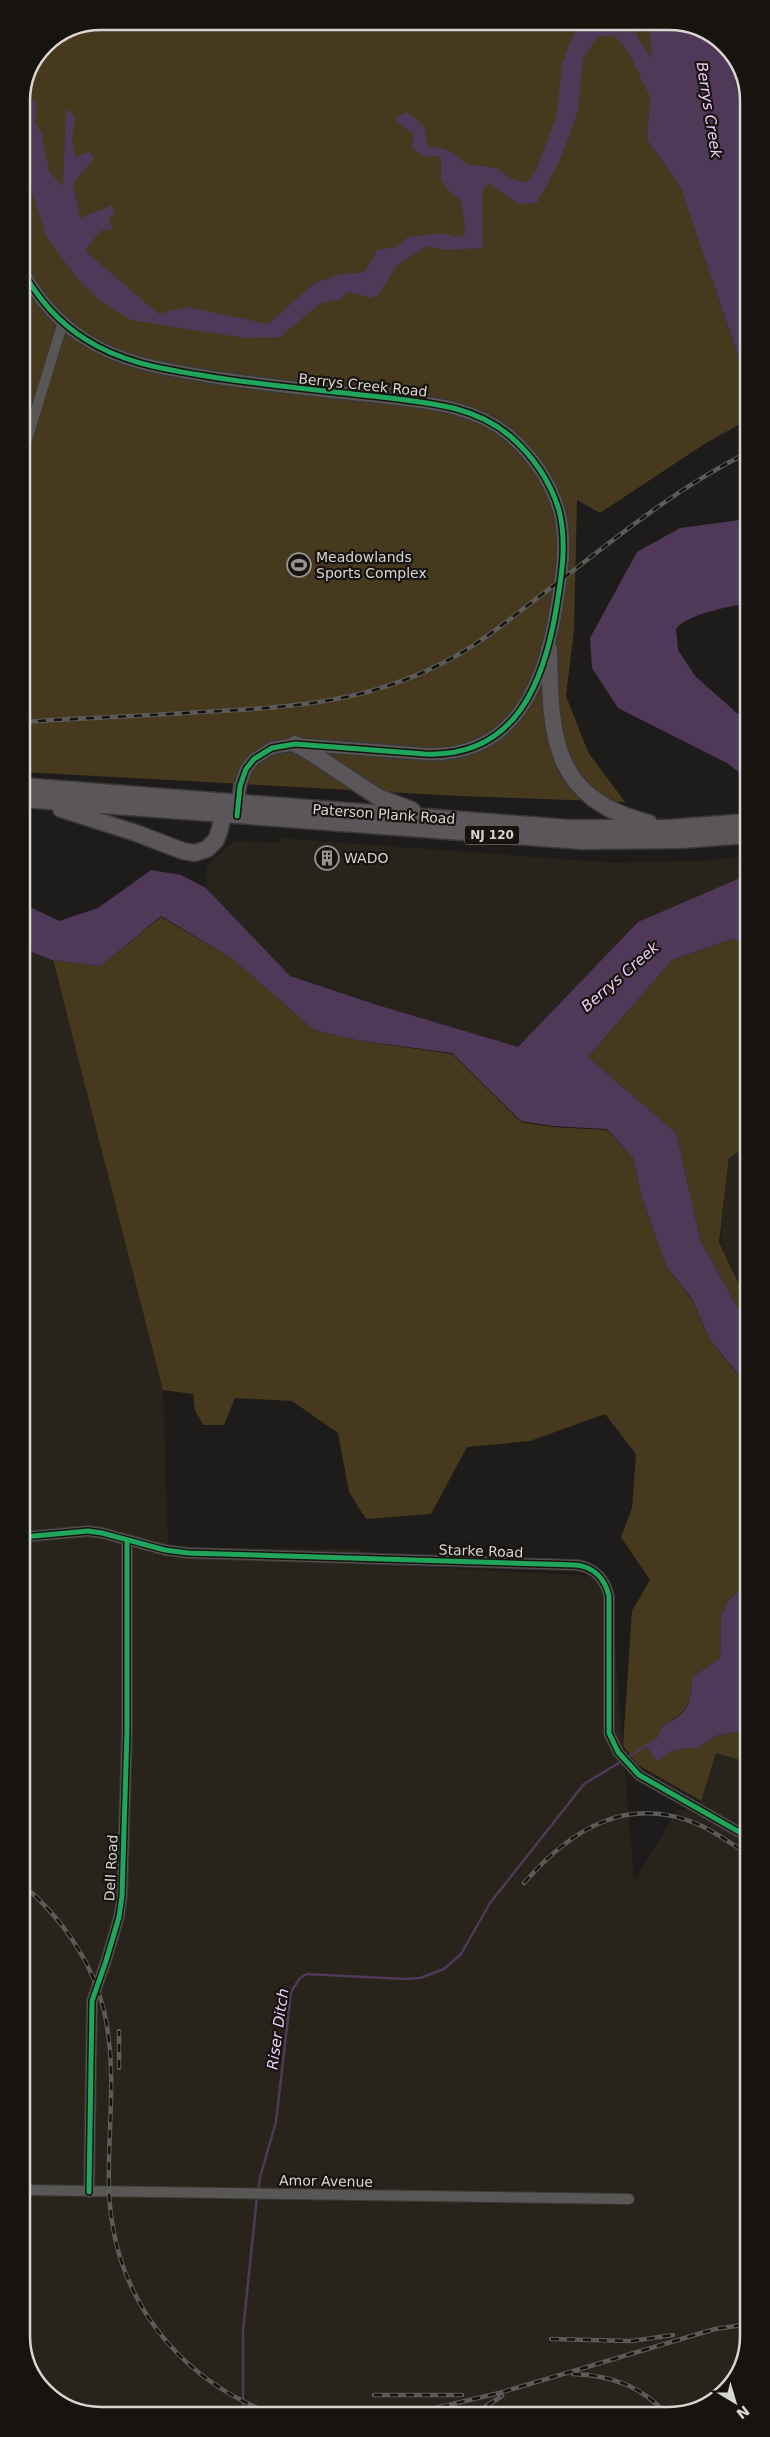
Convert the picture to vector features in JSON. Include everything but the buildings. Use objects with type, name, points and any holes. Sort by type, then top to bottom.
[{"type":"main road","points":[[549,648],[550,701],[553,726],[560,750],[573,778],[591,798],[609,810],[668,828]]},
{"type":"main road","points":[[295,744],[308,750],[378,797],[433,818]]},
{"type":"main road","name":"Paterson Plank Road","points":[[30,787],[230,809],[582,841],[681,840],[740,836]]},
{"type":"main road","points":[[30,800],[189,852],[201,851],[212,845],[230,809]]},
{"type":"main road","name":"Paterson Plank Road","points":[[30,800],[433,818],[568,828],[668,828],[740,823]]},
{"type":"street","name":"Berrys Creek Road","points":[[30,282],[43,301],[63,322],[84,339],[104,350],[150,366],[249,383],[438,405],[471,413],[500,428],[521,446],[540,468],[551,489],[559,512],[563,535],[563,559],[549,648],[532,692],[520,712],[497,734],[469,748],[434,754],[295,744],[272,748],[254,759],[244,775],[230,809]]},
{"type":"street","points":[[30,430],[63,322]]},
{"type":"street","name":"Starke Road","points":[[30,1536],[88,1532],[164,1550],[188,1553],[566,1564],[590,1568],[603,1580],[609,1596],[609,1733],[620,1757],[639,1775],[740,1832]]},
{"type":"street","name":"Dell Road","points":[[89,2192],[92,2001],[119,1917],[122,1896],[127,1732],[127,1540]]},
{"type":"street","name":"Amor Avenue","points":[[30,2190],[629,2199]]},
{"type":"shaded area","points":[[101,30],[649,30],[653,61],[647,140],[680,186],[740,360],[740,424],[706,443],[600,513],[577,500],[574,631],[566,696],[588,752],[625,802],[459,796],[30,772],[30,101],[31,87],[35,74],[42,62],[51,51],[74,35],[87,31]]},
{"type":"shaded area","points":[[735,74],[738,83],[740,100]]},
{"type":"shaded area","points":[[279,838],[615,863],[703,861],[740,857],[740,878],[638,922],[518,1047],[374,1004],[290,976],[206,888],[207,865],[234,841],[279,843]]},
{"type":"shaded area","points":[[161,917],[233,959],[314,1030],[356,1040],[452,1054],[521,1122],[552,1127],[607,1130],[633,1158],[642,1198],[666,1266],[692,1300],[710,1340],[740,1378],[740,1590],[728,1600],[721,1617],[720,1658],[692,1677],[691,1694],[686,1707],[678,1716],[662,1726],[658,1737],[657,1761],[670,1752],[685,1748],[697,1748],[716,1736],[740,1731],[740,1760],[716,1753],[701,1801],[638,1765],[623,1746],[632,1611],[650,1580],[621,1537],[632,1508],[636,1454],[605,1414],[530,1441],[467,1447],[431,1514],[366,1519],[349,1492],[338,1433],[292,1401],[235,1398],[224,1425],[203,1425],[195,1410],[193,1394],[163,1390],[53,960],[101,966]]},
{"type":"shaded area","points":[[732,939],[740,943],[740,1151],[729,1158],[719,1242],[740,1286],[740,1312],[701,1242],[676,1133],[588,1057],[672,960]]},
{"type":"shaded area","points":[[30,951],[52,960],[141,1292],[163,1390],[168,1548],[355,1549],[408,1566],[595,1576],[611,1599],[634,1882],[677,1810],[698,1811],[716,1753],[740,1760],[740,2336],[736,2359],[730,2372],[726,2377],[710,2377],[710,2394],[687,2405],[669,2407],[96,2407],[74,2402],[54,2389],[45,2379],[35,2363],[30,2336]]},
{"type":"shaded area","points":[[740,1152],[740,1285],[720,1242],[729,1158]]},
{"type":"water","name":"Berrys Creek","points":[[578,30],[634,30],[652,60],[649,30],[687,32],[696,35],[716,48],[733,70],[740,101],[740,360],[680,186],[647,140],[650,97],[628,51],[614,35],[597,37],[583,58],[578,111],[559,162],[537,203],[518,204],[489,183],[482,192],[483,248],[445,250],[427,246],[396,266],[379,294],[370,298],[349,292],[340,299],[321,303],[280,337],[245,338],[131,320],[100,301],[77,278],[47,238],[30,186],[30,99],[37,103],[35,123],[42,134],[49,171],[63,187],[66,109],[75,116],[72,140],[75,157],[89,152],[94,158],[73,184],[80,218],[113,205],[114,213],[109,220],[113,229],[100,231],[85,251],[159,314],[186,307],[268,324],[315,283],[337,275],[365,272],[377,250],[397,247],[408,237],[444,233],[454,237],[465,236],[464,216],[460,200],[449,191],[441,180],[441,156],[424,157],[411,147],[414,135],[394,119],[407,112],[424,126],[428,148],[438,147],[451,152],[469,165],[497,168],[510,178],[526,183],[536,171],[557,114],[562,64],[574,33]]},
{"type":"water","points":[[740,520],[740,604],[698,615],[681,624],[676,629],[678,650],[695,676],[740,716],[740,773],[727,763],[618,708],[592,668],[590,638],[637,552],[680,528]]},
{"type":"water","name":"Berrys Creek","points":[[151,870],[181,875],[206,888],[290,976],[374,1004],[518,1047],[638,922],[740,878],[740,943],[732,939],[672,960],[588,1057],[676,1133],[701,1242],[740,1312],[740,1377],[710,1340],[692,1299],[666,1266],[642,1198],[633,1158],[607,1129],[552,1126],[521,1121],[452,1053],[356,1040],[314,1030],[233,959],[161,916],[101,966],[52,960],[30,951],[30,907],[59,921],[98,908]]},
{"type":"water","points":[[740,1590],[740,1731],[716,1736],[697,1748],[685,1748],[670,1752],[657,1762],[646,1745],[658,1737],[662,1726],[683,1713],[691,1695],[692,1677],[720,1658],[721,1617],[728,1600]]},
{"type":"waterway","name":"Riser Ditch","points":[[627,1758],[646,1745]]},
{"type":"waterway","name":"Riser Ditch","points":[[258,2192],[260,2177],[276,2122],[291,1992],[300,1978],[307,1974],[404,1979],[420,1978],[444,1969],[461,1954],[490,1903],[584,1784],[622,1761]]},
{"type":"waterway","name":"Riser Ditch","points":[[243,2407],[243,2331],[257,2197]]},
{"type":"railway","points":[[30,722],[301,705],[332,700],[393,684],[454,657],[475,644],[664,502],[740,457]]},
{"type":"railway","points":[[524,1883],[542,1863],[582,1832],[626,1815],[650,1813],[675,1817],[702,1826],[740,1849]]},
{"type":"railway","points":[[30,1892],[50,1911],[84,1958],[99,1993],[104,2011],[108,2034],[111,2079],[109,2192],[114,2231],[123,2266],[138,2300],[157,2330],[181,2357],[208,2380],[258,2407]]},
{"type":"railway","points":[[119,2031],[119,2068]]},
{"type":"railway","points":[[440,2407],[499,2393],[715,2329],[740,2325]]},
{"type":"railway","points":[[551,2339],[632,2341],[673,2335]]},
{"type":"railway","points":[[573,2374],[612,2379],[624,2383],[646,2395],[660,2407]]},
{"type":"railway","points":[[374,2395],[462,2395]]},
{"type":"railway","points":[[485,2407],[502,2396]]},
{"type":"cycle path","points":[[30,283],[57,317],[75,332],[114,354],[144,364],[229,380],[437,405],[453,408],[483,419],[497,426],[526,452],[546,479],[555,499],[563,534],[563,557],[561,581],[552,632],[534,686],[521,709],[504,728],[483,743],[457,752],[425,754],[295,744],[272,748],[254,759],[246,769],[240,786],[237,816]]},
{"type":"cycle path","points":[[30,1536],[88,1531],[165,1550],[188,1553],[576,1565],[588,1568],[602,1579],[609,1596],[609,1733],[618,1752],[639,1775],[740,1832]]},
{"type":"cycle path","points":[[89,2192],[92,2001],[119,1917],[122,1896],[127,1732],[127,1540]]},
{"type":"place","name":"Meadowlands Sports Complex","points":[[299,565]]},
{"type":"place","name":"WADO","points":[[327,858]]}]
